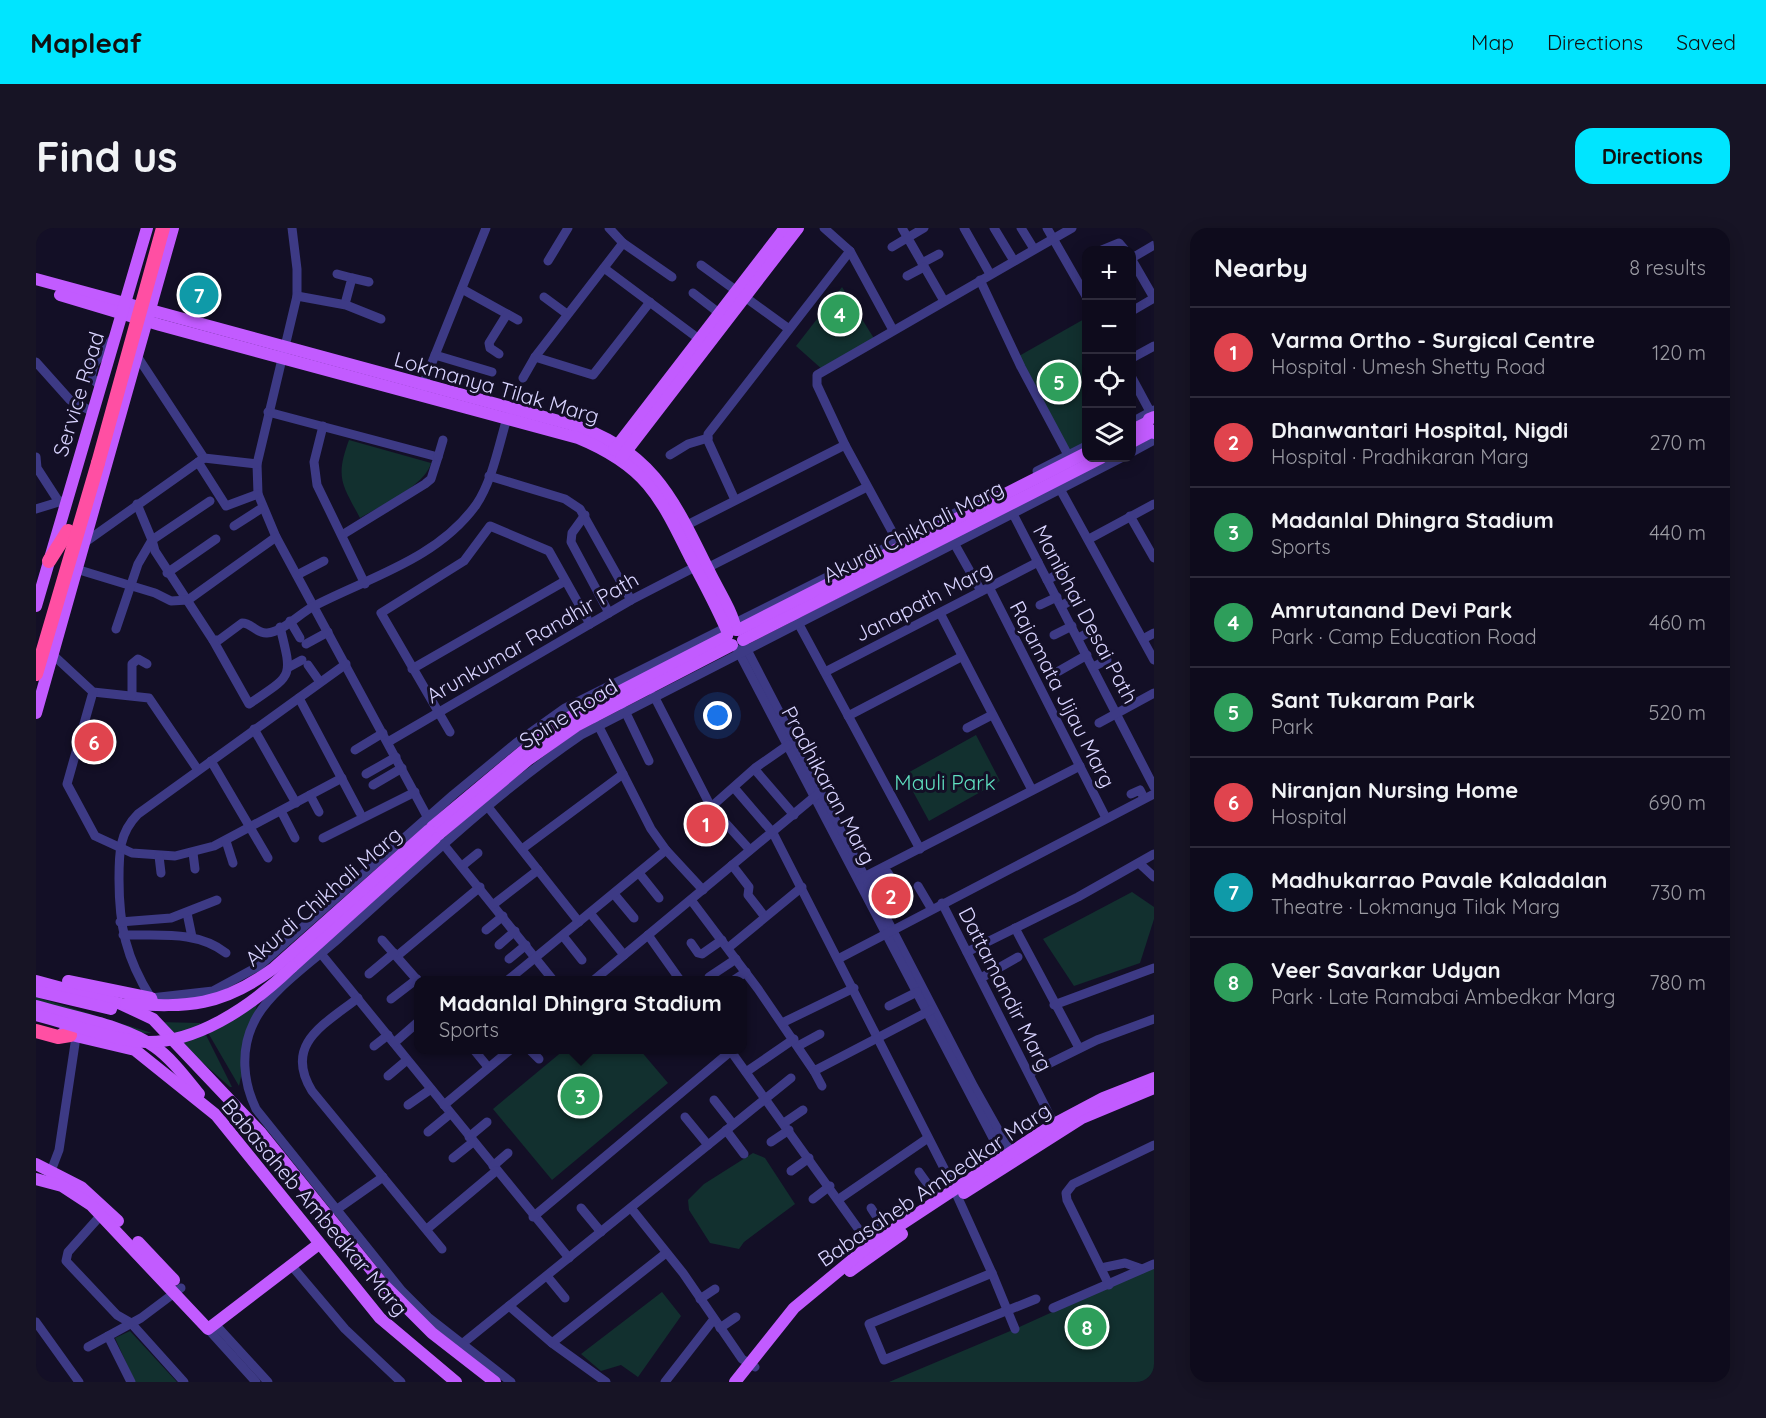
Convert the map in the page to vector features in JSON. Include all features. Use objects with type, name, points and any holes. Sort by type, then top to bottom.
[{"type":"highway","points":[[36,640],[62,566],[76,536],[93,462],[155,228]]},
{"type":"highway","points":[[93,462],[163,228]]},
{"type":"highway","points":[[36,674],[62,566]]},
{"type":"highway","points":[[36,1031],[58,1037],[68,1035]]},
{"type":"main road","name":"Service Road","points":[[36,606],[62,566],[63,500],[101,387],[147,228]]},
{"type":"main road","points":[[76,536],[137,356],[173,228]]},
{"type":"main road","points":[[619,452],[788,230]]},
{"type":"main road","points":[[36,279],[124,309]]},
{"type":"main road","points":[[36,288],[124,309]]},
{"type":"main road","points":[[703,342],[719,313],[741,293]]},
{"type":"main road","name":"Lokmanya Tilak Marg","points":[[124,309],[508,414],[593,431],[660,481],[687,525],[701,567]]},
{"type":"main road","points":[[1136,428],[1152,423]]},
{"type":"main road","points":[[1136,437],[1152,423]]},
{"type":"main road","name":"Lokmanya Tilak Marg","points":[[619,452],[658,495],[701,567],[736,638]]},
{"type":"main road","name":"Akurdi Chikhali Marg","points":[[36,974],[152,1002],[197,1005],[216,1001],[265,975],[312,942],[523,751],[570,717],[736,638],[793,614],[1006,501],[1082,455]]},
{"type":"main road","name":"Akurdi Chikhali Marg","points":[[793,614],[899,544],[1006,501],[1092,462]]},
{"type":"main road","points":[[36,713],[52,654],[62,566]]},
{"type":"main road","points":[[36,1015],[135,1041],[169,1039],[193,1032],[231,1014],[271,988],[312,942]]},
{"type":"main road","points":[[36,981],[121,1004],[152,1002]]},
{"type":"main road","points":[[36,991],[116,1010],[137,1018],[169,1037]]},
{"type":"main road","name":"Babasaheb Ambedkar Marg","points":[[121,1004],[153,1019],[236,1105],[382,1283],[495,1382]]},
{"type":"main road","points":[[36,1006],[137,1036],[156,1047],[216,1115]]},
{"type":"main road","name":"Babasaheb Ambedkar Marg","points":[[36,1026],[135,1050],[216,1115],[380,1318],[456,1382]]},
{"type":"main road","name":"Babasaheb Ambedkar Marg","points":[[1009,1159],[1054,1124],[1103,1098],[1154,1078]]},
{"type":"main road","name":"Babasaheb Ambedkar Marg","points":[[873,1249],[888,1234],[954,1189],[1082,1118],[1154,1088]]},
{"type":"main road","points":[[36,1164],[81,1187],[102,1205],[211,1326],[319,1244]]},
{"type":"main road","points":[[36,1179],[62,1186],[101,1215],[178,1290]]},
{"type":"main road","name":"Babasaheb Ambedkar Marg","points":[[735,1382],[802,1310],[873,1249],[954,1189]]},
{"type":"main road","name":"Babasaheb Ambedkar Marg","points":[[744,1382],[752,1365]]},
{"type":"street","points":[[292,228],[297,269],[297,296],[257,464],[258,494],[262,507],[276,537],[386,737],[434,832],[494,904],[549,976]]},
{"type":"street","points":[[420,390],[486,228]]},
{"type":"street","points":[[548,261],[568,228]]},
{"type":"street","points":[[609,228],[672,277]]},
{"type":"street","points":[[523,378],[535,357],[604,268],[622,240],[624,228]]},
{"type":"street","points":[[824,228],[850,251],[893,330]]},
{"type":"street","points":[[902,228],[944,301]]},
{"type":"street","points":[[892,247],[924,228]]},
{"type":"street","points":[[964,228],[990,274]]},
{"type":"street","points":[[994,228],[1014,261]]},
{"type":"street","points":[[1022,228],[1034,249]]},
{"type":"street","points":[[1047,228],[1082,289]]},
{"type":"street","points":[[736,638],[899,544],[845,444],[817,385],[817,375],[1054,239],[1067,229]]},
{"type":"street","points":[[1136,256],[1154,245]]},
{"type":"street","points":[[735,500],[708,438],[712,428],[850,251]]},
{"type":"street","points":[[907,276],[939,254]]},
{"type":"street","points":[[701,265],[789,329]]},
{"type":"street","points":[[604,268],[703,342]]},
{"type":"street","points":[[337,274],[369,282]]},
{"type":"street","points":[[1136,274],[1154,298],[1136,308]]},
{"type":"street","points":[[345,304],[352,278]]},
{"type":"street","points":[[980,280],[1068,455]]},
{"type":"street","points":[[462,289],[518,320]]},
{"type":"street","points":[[693,293],[719,313]]},
{"type":"street","points":[[297,296],[345,304],[381,319]]},
{"type":"street","points":[[544,297],[567,314]]},
{"type":"street","points":[[535,357],[592,375],[650,302]]},
{"type":"street","points":[[499,354],[490,348],[489,343],[507,314]]},
{"type":"street","points":[[1136,355],[1154,346]]},
{"type":"street","points":[[435,355],[492,372]]},
{"type":"street","points":[[137,356],[201,460],[226,506],[258,494]]},
{"type":"street","points":[[36,362],[70,400],[93,412]]},
{"type":"street","points":[[1136,389],[1152,423]]},
{"type":"street","points":[[268,412],[438,457]]},
{"type":"street","points":[[213,640],[219,640],[242,623],[266,633],[280,627],[314,606],[365,584],[444,538],[476,505],[489,476],[508,414]]},
{"type":"street","points":[[1136,422],[1152,423]]},
{"type":"street","points":[[1136,445],[1152,423]]},
{"type":"street","points":[[323,426],[314,462],[316,485],[365,584]]},
{"type":"street","points":[[670,455],[687,444],[708,438]]},
{"type":"street","points":[[342,535],[431,479],[443,440]]},
{"type":"street","points":[[687,525],[845,444]]},
{"type":"street","points":[[736,638],[954,543],[1006,501],[1068,455],[1082,448]]},
{"type":"street","points":[[36,457],[38,468],[63,500],[36,509]]},
{"type":"street","points":[[76,536],[137,504],[201,460],[257,464]]},
{"type":"street","points":[[1006,501],[1060,489],[1113,462]]},
{"type":"street","points":[[489,476],[565,499],[580,509],[632,600]]},
{"type":"street","name":"Arunkumar Randhir Path","points":[[355,750],[437,712],[632,600],[867,487]]},
{"type":"street","points":[[1060,489],[1154,660]]},
{"type":"street","points":[[116,629],[130,585],[143,554],[152,540],[210,501]]},
{"type":"street","name":"Manibhai Desai Path","points":[[1006,501],[1151,773],[1154,787]]},
{"type":"street","points":[[137,504],[167,573],[188,600],[249,704],[284,680],[290,667],[280,627]]},
{"type":"street","points":[[1089,539],[1154,504]]},
{"type":"street","points":[[234,526],[262,507]]},
{"type":"street","points":[[585,515],[572,533],[571,542],[609,613]]},
{"type":"street","points":[[1130,516],[1154,558]]},
{"type":"street","points":[[450,732],[381,613],[464,561],[490,526],[544,547],[590,624]]},
{"type":"street","points":[[62,566],[155,593],[171,601],[188,600],[276,537]]},
{"type":"street","points":[[167,573],[216,539]]},
{"type":"street","name":"Rajamata Jijau Marg","points":[[954,543],[985,589],[1106,818]]},
{"type":"street","points":[[297,575],[324,561]]},
{"type":"street","name":"Janapath Marg","points":[[825,672],[1038,562]]},
{"type":"street","points":[[1047,580],[1064,571]]},
{"type":"street","points":[[412,669],[565,581]]},
{"type":"street","points":[[1040,605],[1077,597]]},
{"type":"street","points":[[940,612],[961,657],[1032,790]]},
{"type":"street","points":[[793,614],[920,849]]},
{"type":"street","points":[[291,621],[301,642]]},
{"type":"street","points":[[1054,635],[1072,626]]},
{"type":"street","points":[[1078,638],[1094,630]]},
{"type":"street","points":[[285,650],[328,632]]},
{"type":"street","points":[[1143,639],[1154,633]]},
{"type":"street","name":"Babasaheb Ambedkar Marg","points":[[511,1382],[458,1348],[402,1291],[256,1109],[249,1094],[244,1064],[249,1034],[255,1019],[282,988],[312,942],[434,832],[488,807],[535,768],[598,725],[654,696],[736,638]]},
{"type":"street","name":"Pradhikaran Marg","points":[[736,638],[788,745],[818,794]]},
{"type":"street","name":"Pradhikaran Marg","points":[[736,638],[1009,1159]]},
{"type":"street","points":[[52,654],[93,692],[149,698],[155,703],[198,770]]},
{"type":"street","points":[[1059,671],[1087,655]]},
{"type":"street","points":[[848,716],[961,657]]},
{"type":"street","points":[[132,695],[132,664],[138,659],[147,664]]},
{"type":"street","points":[[1093,667],[1107,660]]},
{"type":"street","points":[[290,667],[305,662],[320,682]]},
{"type":"street","points":[[152,1002],[140,980],[120,922],[120,848],[129,822],[346,664]]},
{"type":"street","points":[[93,692],[67,784],[94,836],[120,848],[159,855],[193,853],[226,841],[342,778]]},
{"type":"street","points":[[1099,723],[1154,693]]},
{"type":"street","points":[[654,696],[711,807],[750,850]]},
{"type":"street","points":[[299,698],[360,813]]},
{"type":"street","points":[[625,711],[650,761]]},
{"type":"street","points":[[967,728],[992,715]]},
{"type":"street","points":[[598,725],[645,819],[666,850],[703,890]]},
{"type":"street","points":[[254,729],[296,803]]},
{"type":"street","points":[[711,807],[755,768],[788,745]]},
{"type":"street","points":[[366,774],[396,757]]},
{"type":"street","points":[[211,761],[268,858]]},
{"type":"street","points":[[864,880],[1080,766]]},
{"type":"street","points":[[373,785],[402,768]]},
{"type":"street","points":[[757,772],[794,815]]},
{"type":"street","points":[[522,849],[623,774]]},
{"type":"street","points":[[736,790],[773,832],[802,887],[954,1189],[1015,1329]]},
{"type":"street","points":[[1131,794],[1140,790],[1144,798]]},
{"type":"street","points":[[323,838],[415,792]]},
{"type":"street","points":[[600,976],[818,794]]},
{"type":"street","points":[[838,959],[931,908],[1154,794]]},
{"type":"street","points":[[310,795],[319,812]]},
{"type":"street","points":[[488,807],[579,922]]},
{"type":"street","points":[[281,811],[295,838]]},
{"type":"street","points":[[226,841],[232,863]]},
{"type":"street","points":[[514,976],[666,850]]},
{"type":"street","points":[[193,853],[195,869]]},
{"type":"street","points":[[462,866],[478,853]]},
{"type":"street","points":[[967,952],[1154,854]]},
{"type":"street","points":[[159,855],[161,873]]},
{"type":"street","points":[[1139,863],[1154,877]]},
{"type":"street","points":[[732,865],[749,887],[748,895],[765,917]]},
{"type":"street","points":[[494,904],[538,870]]},
{"type":"street","points":[[639,873],[659,897]]},
{"type":"street","points":[[864,880],[888,873],[905,901]]},
{"type":"street","points":[[918,886],[931,908]]},
{"type":"street","points":[[369,974],[480,887]]},
{"type":"street","points":[[691,943],[698,953],[702,954],[724,944],[765,917],[802,887]]},
{"type":"street","points":[[614,894],[634,918]]},
{"type":"street","points":[[120,922],[171,918],[217,900]]},
{"type":"street","points":[[691,900],[782,1023],[822,1086]]},
{"type":"street","name":"Dattamandir Marg","points":[[942,903],[1054,1124]]},
{"type":"street","points":[[187,913],[192,937]]},
{"type":"street","points":[[590,913],[624,956]]},
{"type":"street","points":[[486,930],[503,916]]},
{"type":"street","points":[[1015,928],[1054,1005],[1079,1048]]},
{"type":"street","points":[[499,945],[515,931]]},
{"type":"street","name":"Pradhikaran Marg","points":[[889,931],[917,992],[930,1010]]},
{"type":"street","points":[[123,935],[192,937],[208,942],[226,953]]},
{"type":"street","points":[[648,935],[677,976]]},
{"type":"street","points":[[563,936],[582,960]]},
{"type":"street","points":[[382,940],[414,976]]},
{"type":"street","points":[[312,942],[568,1258]]},
{"type":"street","points":[[509,959],[526,945]]},
{"type":"street","points":[[981,978],[1018,957]]},
{"type":"street","points":[[710,976],[736,959]]},
{"type":"street","points":[[1054,1005],[1154,968]]},
{"type":"street","points":[[741,976],[746,972]]},
{"type":"street","points":[[392,999],[414,982]]},
{"type":"street","points":[[782,1023],[854,988]]},
{"type":"street","points":[[890,1006],[917,992]]},
{"type":"street","points":[[358,998],[311,1035],[303,1051],[302,1070],[312,1091],[442,1249]]},
{"type":"street","points":[[814,1071],[930,1010]]},
{"type":"street","points":[[1030,1073],[1079,1048],[1154,1019]]},
{"type":"street","points":[[374,1046],[391,1039],[414,1025]]},
{"type":"street","points":[[51,1171],[59,1150],[68,1035]]},
{"type":"street","points":[[746,1072],[796,1043],[820,1035]]},
{"type":"street","points":[[477,1054],[488,1067]]},
{"type":"street","points":[[444,1105],[505,1054]]},
{"type":"street","points":[[534,1054],[539,1059]]},
{"type":"street","points":[[533,1216],[726,1054]]},
{"type":"street","points":[[734,1054],[873,1249]]},
{"type":"street","points":[[388,1076],[407,1060]]},
{"type":"street","points":[[458,1348],[791,1078]]},
{"type":"street","points":[[408,1105],[430,1089]]},
{"type":"street","points":[[236,1105],[249,1094]]},
{"type":"street","points":[[714,1101],[744,1154]]},
{"type":"street","points":[[771,1142],[802,1110]]},
{"type":"street","points":[[428,1132],[450,1114]]},
{"type":"street","points":[[685,1117],[708,1145]]},
{"type":"street","points":[[453,1158],[487,1122]]},
{"type":"street","points":[[839,1199],[928,1138]]},
{"type":"street","points":[[1109,1285],[1067,1200],[1066,1193],[1073,1185],[1154,1145]]},
{"type":"street","points":[[427,1229],[495,1169],[508,1154]]},
{"type":"street","points":[[791,1171],[809,1158]]},
{"type":"street","points":[[919,1172],[939,1200]]},
{"type":"street","points":[[336,1210],[383,1176]]},
{"type":"street","points":[[813,1199],[830,1186]]},
{"type":"street","points":[[581,1208],[601,1232]]},
{"type":"street","points":[[631,1208],[720,1328],[752,1365]]},
{"type":"street","points":[[871,1208],[888,1234]]},
{"type":"street","points":[[101,1215],[68,1252],[66,1261],[117,1315],[131,1323],[184,1382]]},
{"type":"street","points":[[552,1343],[666,1253]]},
{"type":"street","points":[[1101,1268],[1125,1263],[1142,1269]]},
{"type":"street","points":[[1053,1308],[1154,1264]]},
{"type":"street","points":[[291,1265],[345,1329],[401,1382]]},
{"type":"street","points":[[992,1273],[869,1324],[884,1360],[1036,1299]]},
{"type":"street","points":[[547,1276],[565,1298]]},
{"type":"street","points":[[700,1299],[715,1289]]},
{"type":"street","points":[[88,1347],[131,1323],[178,1290]]},
{"type":"street","points":[[509,1306],[552,1343],[606,1382]]},
{"type":"street","points":[[720,1328],[736,1317]]},
{"type":"street","points":[[664,1382],[714,1319]]},
{"type":"street","points":[[36,1322],[80,1382]]},
{"type":"street","points":[[211,1326],[256,1382]]},
{"type":"street","points":[[211,1326],[268,1382]]},
{"type":"street","points":[[108,1336],[131,1382]]},
{"type":"green space","points":[[842,287],[875,340],[823,370],[796,346]]},
{"type":"green space","points":[[1082,320],[1082,448],[1068,455],[1019,356]]},
{"type":"green space","points":[[349,440],[431,463],[420,480],[411,487],[360,518],[342,480],[342,463]]},
{"type":"green space","name":"Mauli Park","points":[[976,735],[1000,781],[929,821],[904,775]]},
{"type":"green space","points":[[1132,892],[1154,907],[1154,919],[1140,963],[1074,986],[1043,939]]},
{"type":"green space","points":[[36,997],[152,1033],[131,1034],[36,1006]]},
{"type":"green space","points":[[258,1000],[239,1086],[207,1031]]},
{"type":"green space","points":[[157,1022],[200,1023],[232,1087],[230,1087]]},
{"type":"green space","points":[[559,1054],[643,1054],[668,1083],[552,1180],[493,1109]]},
{"type":"green space","points":[[753,1153],[765,1158],[795,1204],[744,1242],[739,1249],[710,1243],[689,1210],[688,1200],[704,1184]]},
{"type":"green space","points":[[1154,1266],[1154,1382],[889,1382],[1015,1329]]},
{"type":"green space","points":[[662,1292],[681,1316],[638,1377],[621,1365],[601,1371],[581,1354]]},
{"type":"green space","points":[[130,1331],[177,1382],[135,1382],[115,1338]]},
{"type":"place","name":"Madhukarrao Pavale Kaladalan","points":[[199,295]]},
{"type":"place","name":"Amrutanand Devi Park","points":[[840,314]]},
{"type":"place","name":"Sant Tukaram Park","points":[[1059,382]]},
{"type":"place","name":"Niranjan Nursing Home","points":[[94,742]]},
{"type":"place","name":"Varma Ortho - Surgical Centre","points":[[706,824]]},
{"type":"place","name":"Dhanwantari Hospital, Nigdi","points":[[891,896]]},
{"type":"place","name":"Madanlal Dhingra Stadium","points":[[580,1096]]},
{"type":"place","name":"Veer Savarkar Udyan","points":[[1087,1327]]}]
